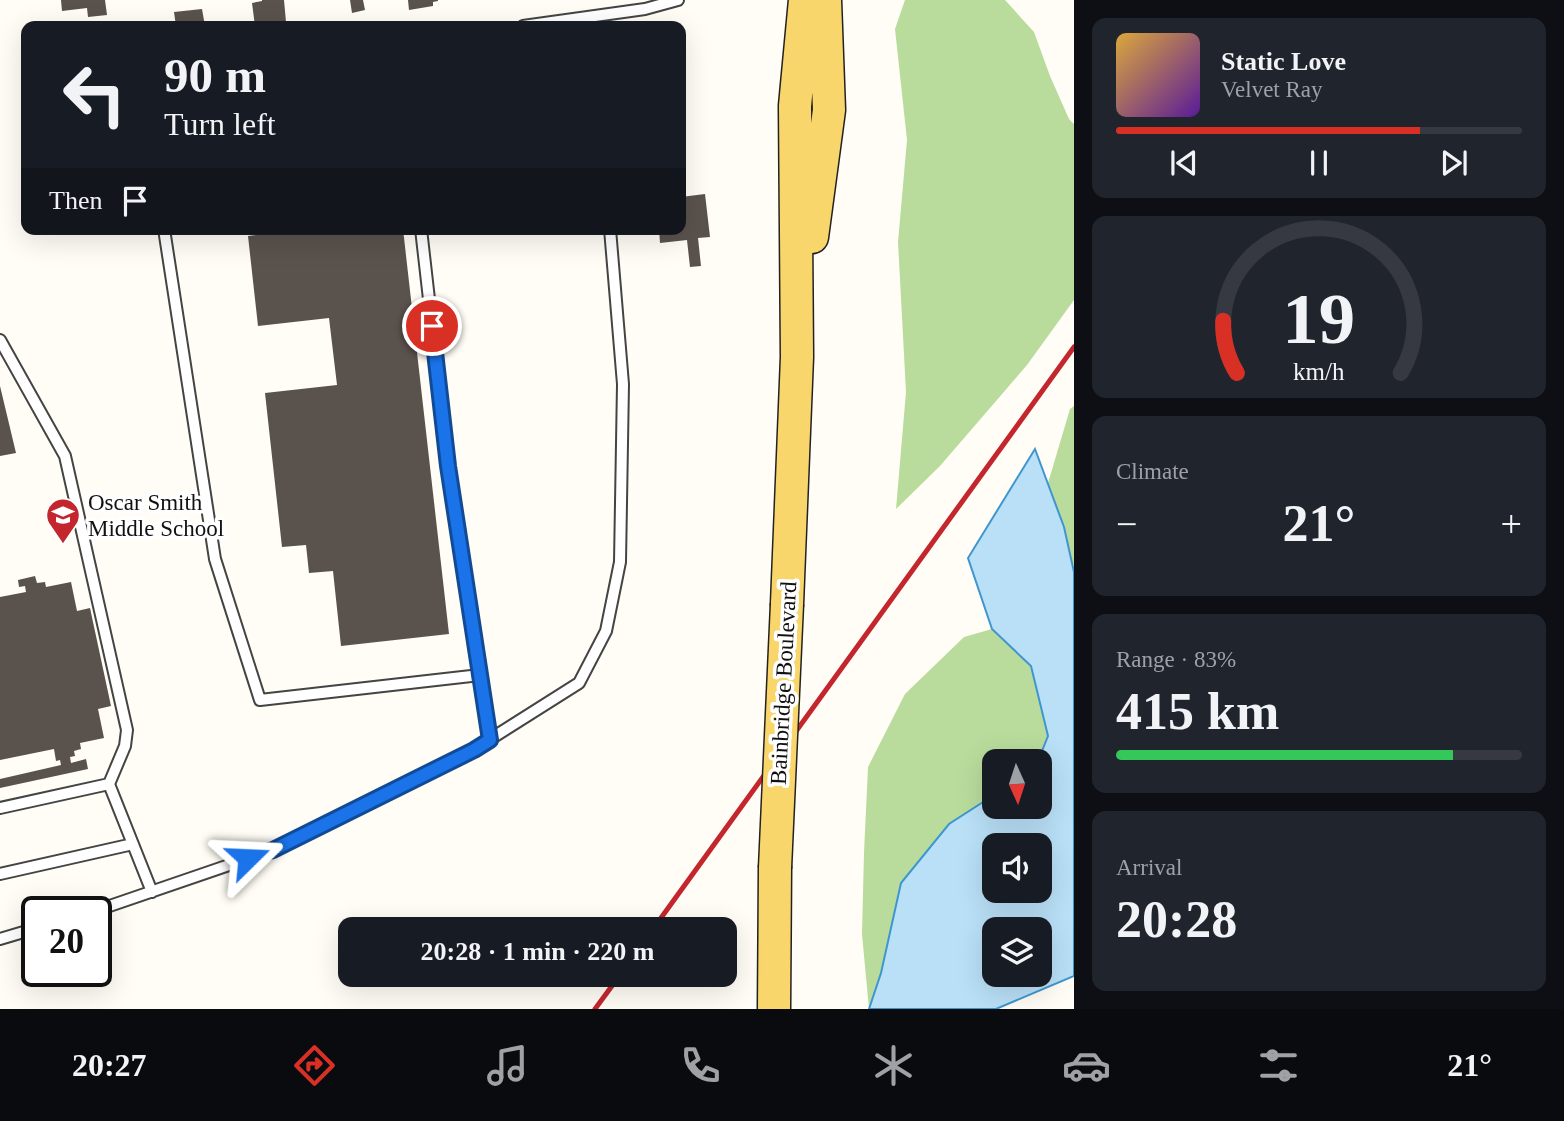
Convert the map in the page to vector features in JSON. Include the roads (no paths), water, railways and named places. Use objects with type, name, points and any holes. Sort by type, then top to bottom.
[{"type":"main road","name":"Bainbridge Boulevard","points":[[774,1009],[775,868],[797,357],[795,106],[805,0]]},
{"type":"main road","name":"Bainbridge Boulevard","points":[[797,357],[829,110],[825,0]]},
{"type":"lane","points":[[593,21],[678,0]]},
{"type":"lane","points":[[165,235],[215,559],[260,700],[480,675]]},
{"type":"lane","points":[[422,235],[448,466],[490,740]]},
{"type":"lane","points":[[112,905],[273,850],[474,750],[579,683],[606,631],[620,562],[623,384],[611,235]]},
{"type":"lane","points":[[0,340],[65,456],[127,730],[125,746],[109,784],[152,892]]},
{"type":"lane","points":[[0,808],[109,784]]},
{"type":"lane","points":[[0,874],[133,844]]},
{"type":"lane","points":[[0,939],[21,933]]},
{"type":"water","points":[[1035,449],[1064,527],[1074,572],[1074,976],[1052,985],[1052,917],[982,917],[982,987],[1048,987],[996,1009],[869,1009],[881,973],[901,883],[949,824],[982,803],[982,819],[1052,819],[1052,749],[1043,749],[1048,736],[1031,666],[992,629],[968,558]]},
{"type":"railway","points":[[662,917],[1074,347]]},
{"type":"railway","points":[[595,1009],[611,987]]},
{"type":"place","name":"Oscar Smith Middle School","points":[[63,545]]}]
